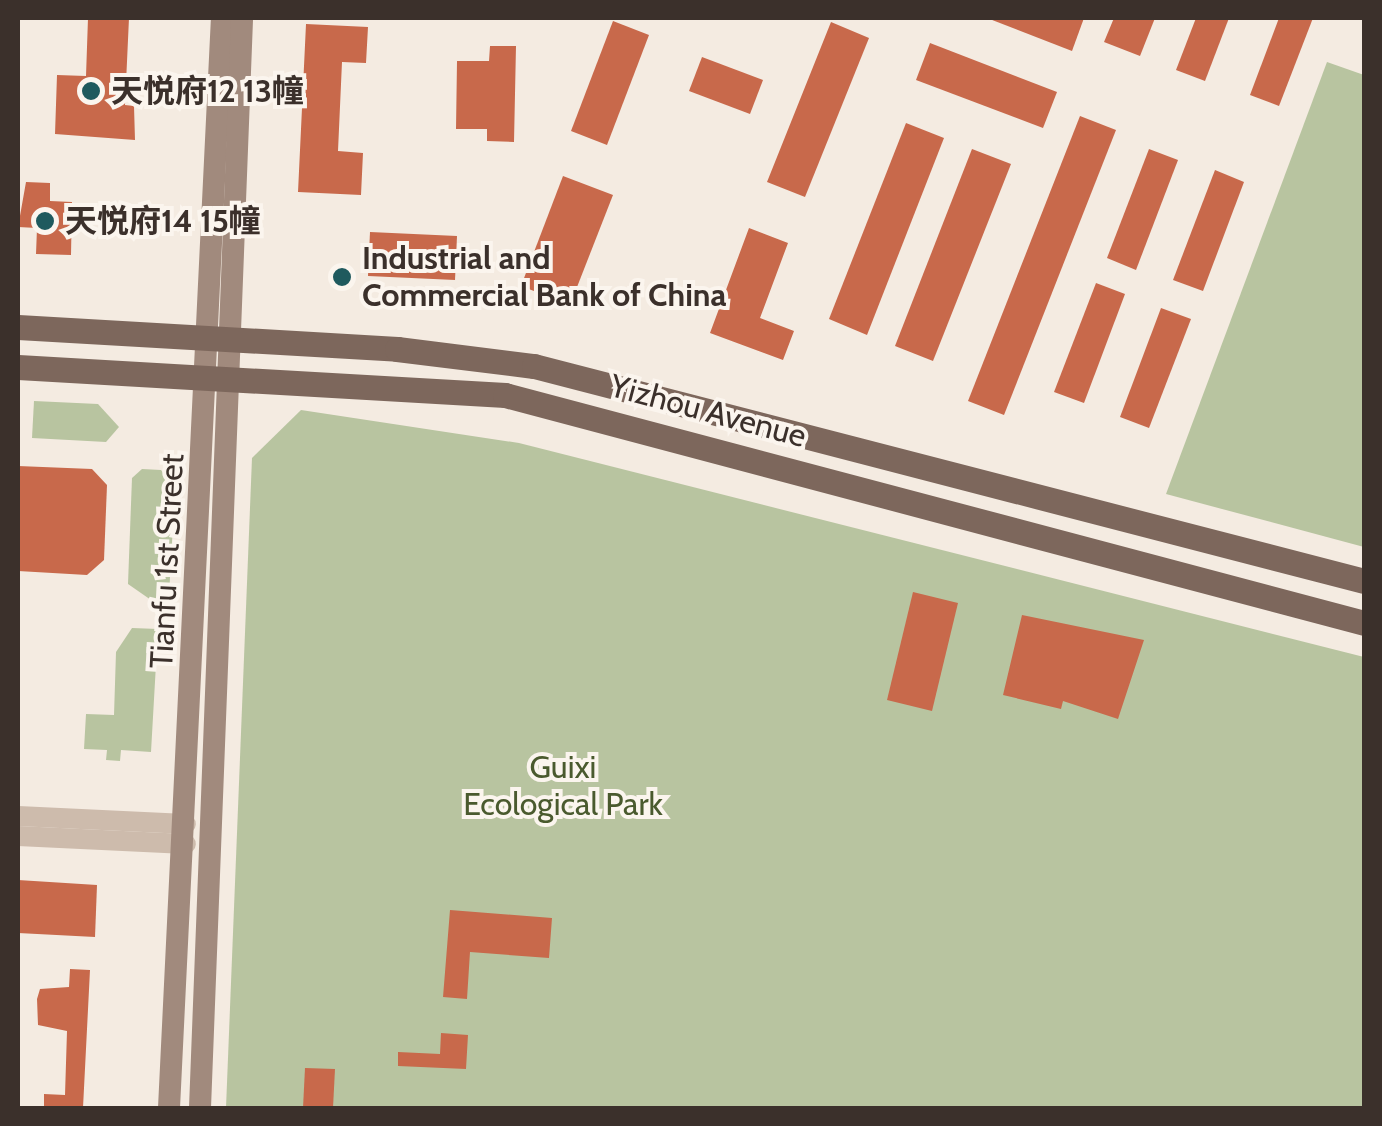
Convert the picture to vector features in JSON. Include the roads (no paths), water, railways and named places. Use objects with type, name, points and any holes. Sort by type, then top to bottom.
[{"type":"main road","name":"Tianfu 1st Street","points":[[200,1108],[219,377],[222,18]]},
{"type":"main road","name":"Tianfu 1st Street","points":[[217,338],[242,18]]},
{"type":"main road","name":"Yizhou Avenue","points":[[18,328],[217,338],[534,366],[1364,582]]},
{"type":"main road","name":"Yizhou Avenue","points":[[18,368],[505,395],[598,414],[1364,623]]},
{"type":"main road","name":"Tianfu 1st Street","points":[[169,1108],[219,377]]},
{"type":"street","points":[[18,816],[186,834]]},
{"type":"street","points":[[18,836],[186,834]]},
{"type":"place","name":"天悦府12 13幢","points":[[91,91]]},
{"type":"place","name":"天悦府14 15幢","points":[[45,221]]},
{"type":"place","name":"Industrial and Commercial Bank of China","points":[[342,277]]},
{"type":"park label","name":"Guixi Ecological Park","points":[[563,786]]}]
